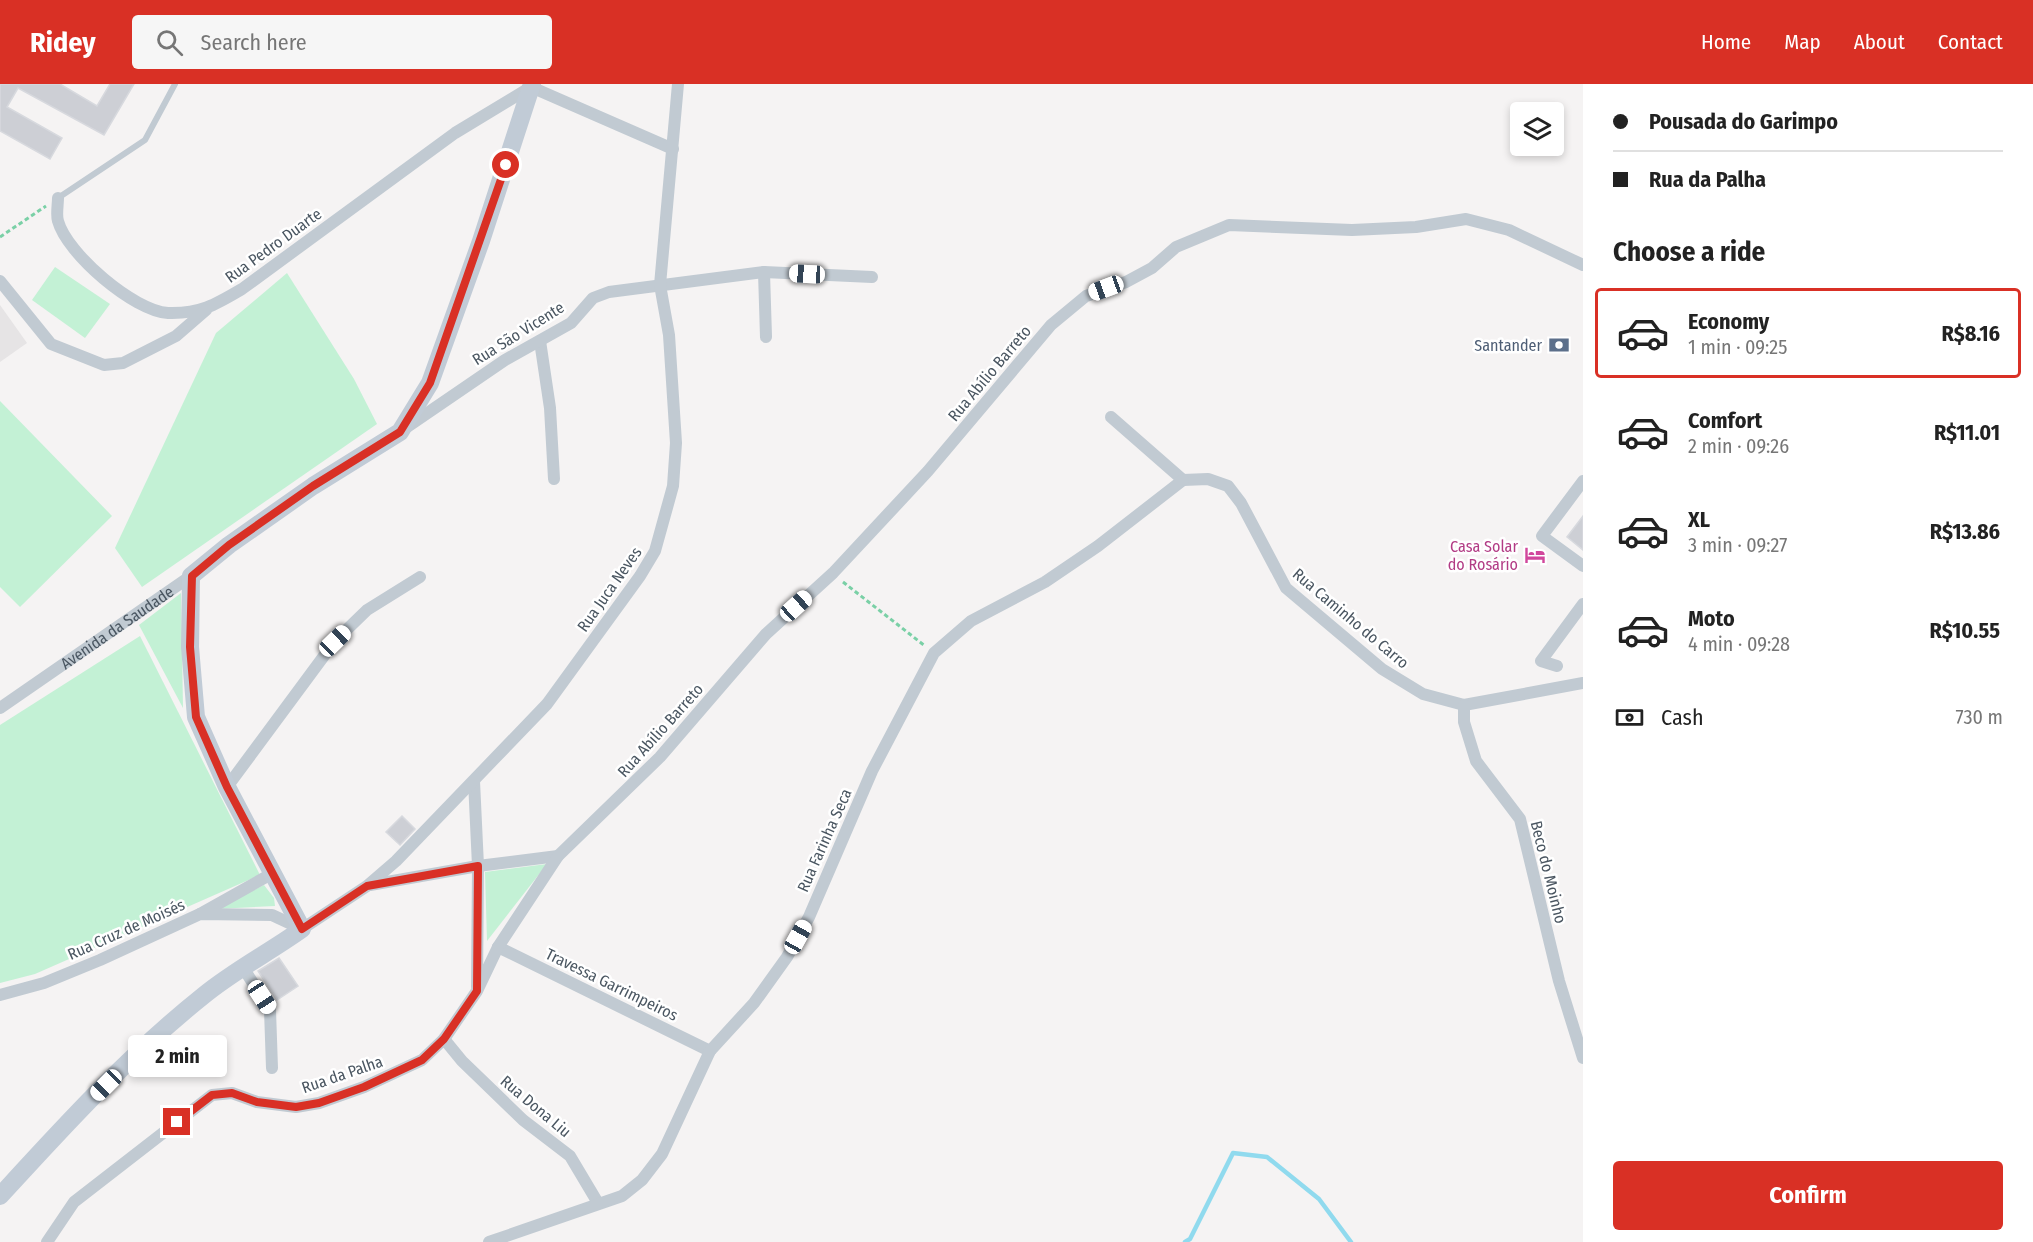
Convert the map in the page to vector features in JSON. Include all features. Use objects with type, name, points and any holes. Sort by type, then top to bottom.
[{"type":"street","name":"Rua Juca Neves","points":[[367,886],[423,836],[547,704],[640,576],[655,551],[673,486],[676,443],[669,335],[660,285],[678,84]]},
{"type":"street","name":"Rua Pedro Duarte","points":[[57,198],[58,220],[69,244],[136,303],[167,313],[206,310],[242,289],[455,133],[532,85]]},
{"type":"street","points":[[532,85],[673,149]]},
{"type":"street","name":"Avenida da Saudade","points":[[0,708],[192,576],[229,545],[313,486],[400,432],[430,383],[481,241],[532,85]]},
{"type":"street","name":"Rua Abílio Barreto","points":[[498,947],[558,856],[660,757],[765,634],[833,573],[928,471],[1051,325],[1086,296],[1126,282],[1152,268],[1176,247],[1229,225],[1352,230],[1416,227],[1466,219],[1495,224],[1583,266]]},
{"type":"street","points":[[764,272],[766,337]]},
{"type":"street","name":"Rua São Vicente","points":[[400,432],[470,382],[571,323],[593,298],[609,292],[764,272],[872,277]]},
{"type":"street","points":[[0,280],[51,344],[104,365],[123,363],[176,336],[206,310]]},
{"type":"street","points":[[540,341],[555,479]]},
{"type":"street","points":[[1111,417],[1184,480]]},
{"type":"street","name":"Rua Caminho do Carro","points":[[1184,480],[1208,479],[1228,486],[1241,503],[1286,588],[1402,684],[1423,694],[1464,705],[1583,683]]},
{"type":"street","name":"Rua Farinha Seca","points":[[489,1242],[622,1196],[642,1180],[662,1154],[710,1051],[754,1003],[787,957],[809,917],[872,771],[934,652],[971,621],[1045,582],[1098,546],[1184,480]]},
{"type":"street","points":[[1583,481],[1542,536],[1583,566]]},
{"type":"street","points":[[192,576],[190,647],[196,717],[227,787],[302,929]]},
{"type":"street","points":[[227,787],[335,641],[367,610],[420,577]]},
{"type":"street","points":[[1557,666],[1541,661],[1583,604]]},
{"type":"street","name":"Beco do Moinho","points":[[1464,705],[1464,722],[1476,761],[1520,819],[1559,981],[1583,1058]]},
{"type":"street","points":[[474,782],[478,866],[477,991]]},
{"type":"street","points":[[0,1196],[54,1136],[166,1028],[205,994],[367,886],[478,866],[558,856]]},
{"type":"street","points":[[200,914],[273,873]]},
{"type":"street","name":"Rua Cruz de Moisés","points":[[0,995],[44,982],[100,960],[200,914],[272,915],[302,929]]},
{"type":"street","name":"Travessa Garrimpeiros","points":[[498,947],[710,1051]]},
{"type":"street","name":"Rua da Palha","points":[[47,1242],[74,1202],[212,1095],[232,1093],[257,1102],[296,1107],[319,1103],[364,1087],[422,1060],[444,1039],[477,991],[498,947]]},
{"type":"street","points":[[244,969],[270,1010],[272,1068]]},
{"type":"street","name":"Rua Dona Liu","points":[[444,1039],[462,1061],[524,1120],[570,1156],[598,1203]]},
{"type":"lane","points":[[57,198],[145,140],[175,84]]},
{"type":"path","points":[[0,237],[57,198]]},
{"type":"path","points":[[833,573],[934,652]]},
{"type":"shaded area","points":[[0,305],[27,343],[0,362]]},
{"type":"green space","points":[[55,267],[110,304],[85,338],[32,300]]},
{"type":"green space","points":[[287,273],[354,379],[377,424],[142,587],[115,548],[216,333]]},
{"type":"green space","points":[[0,401],[112,516],[20,607],[0,587]]},
{"type":"green space","points":[[181,593],[183,708],[139,625]]},
{"type":"green space","points":[[140,636],[260,875],[35,974],[0,983],[0,725]]},
{"type":"green space","points":[[547,864],[487,941],[485,872]]},
{"type":"green space","points":[[264,885],[274,898],[275,906],[216,909]]},
{"type":"building","points":[[0,84],[60,84],[97,106],[110,84],[134,84],[104,135],[18,88],[7,107],[62,138],[50,159],[0,131]]},
{"type":"building","points":[[1583,516],[1583,550],[1567,537]]},
{"type":"building","points":[[402,816],[415,829],[400,845],[386,832]]},
{"type":"building","points":[[279,958],[298,986],[277,1000],[258,971]]},
{"type":"waterway","points":[[1185,1242],[1190,1239],[1233,1153],[1267,1157],[1319,1199],[1351,1242]]},
{"type":"place","name":"Santander","points":[[1559,345]]},
{"type":"place","name":"Casa Solar do Rosário","points":[[1535,555]]},
{"type":"route","points":[[177,1122],[212,1095],[232,1093],[257,1102],[296,1107],[319,1103],[364,1087],[422,1060],[444,1039],[477,991],[478,866],[367,886],[302,929],[227,787],[196,717],[190,647],[192,576],[229,545],[313,486],[400,432],[430,383],[506,165]]}]
